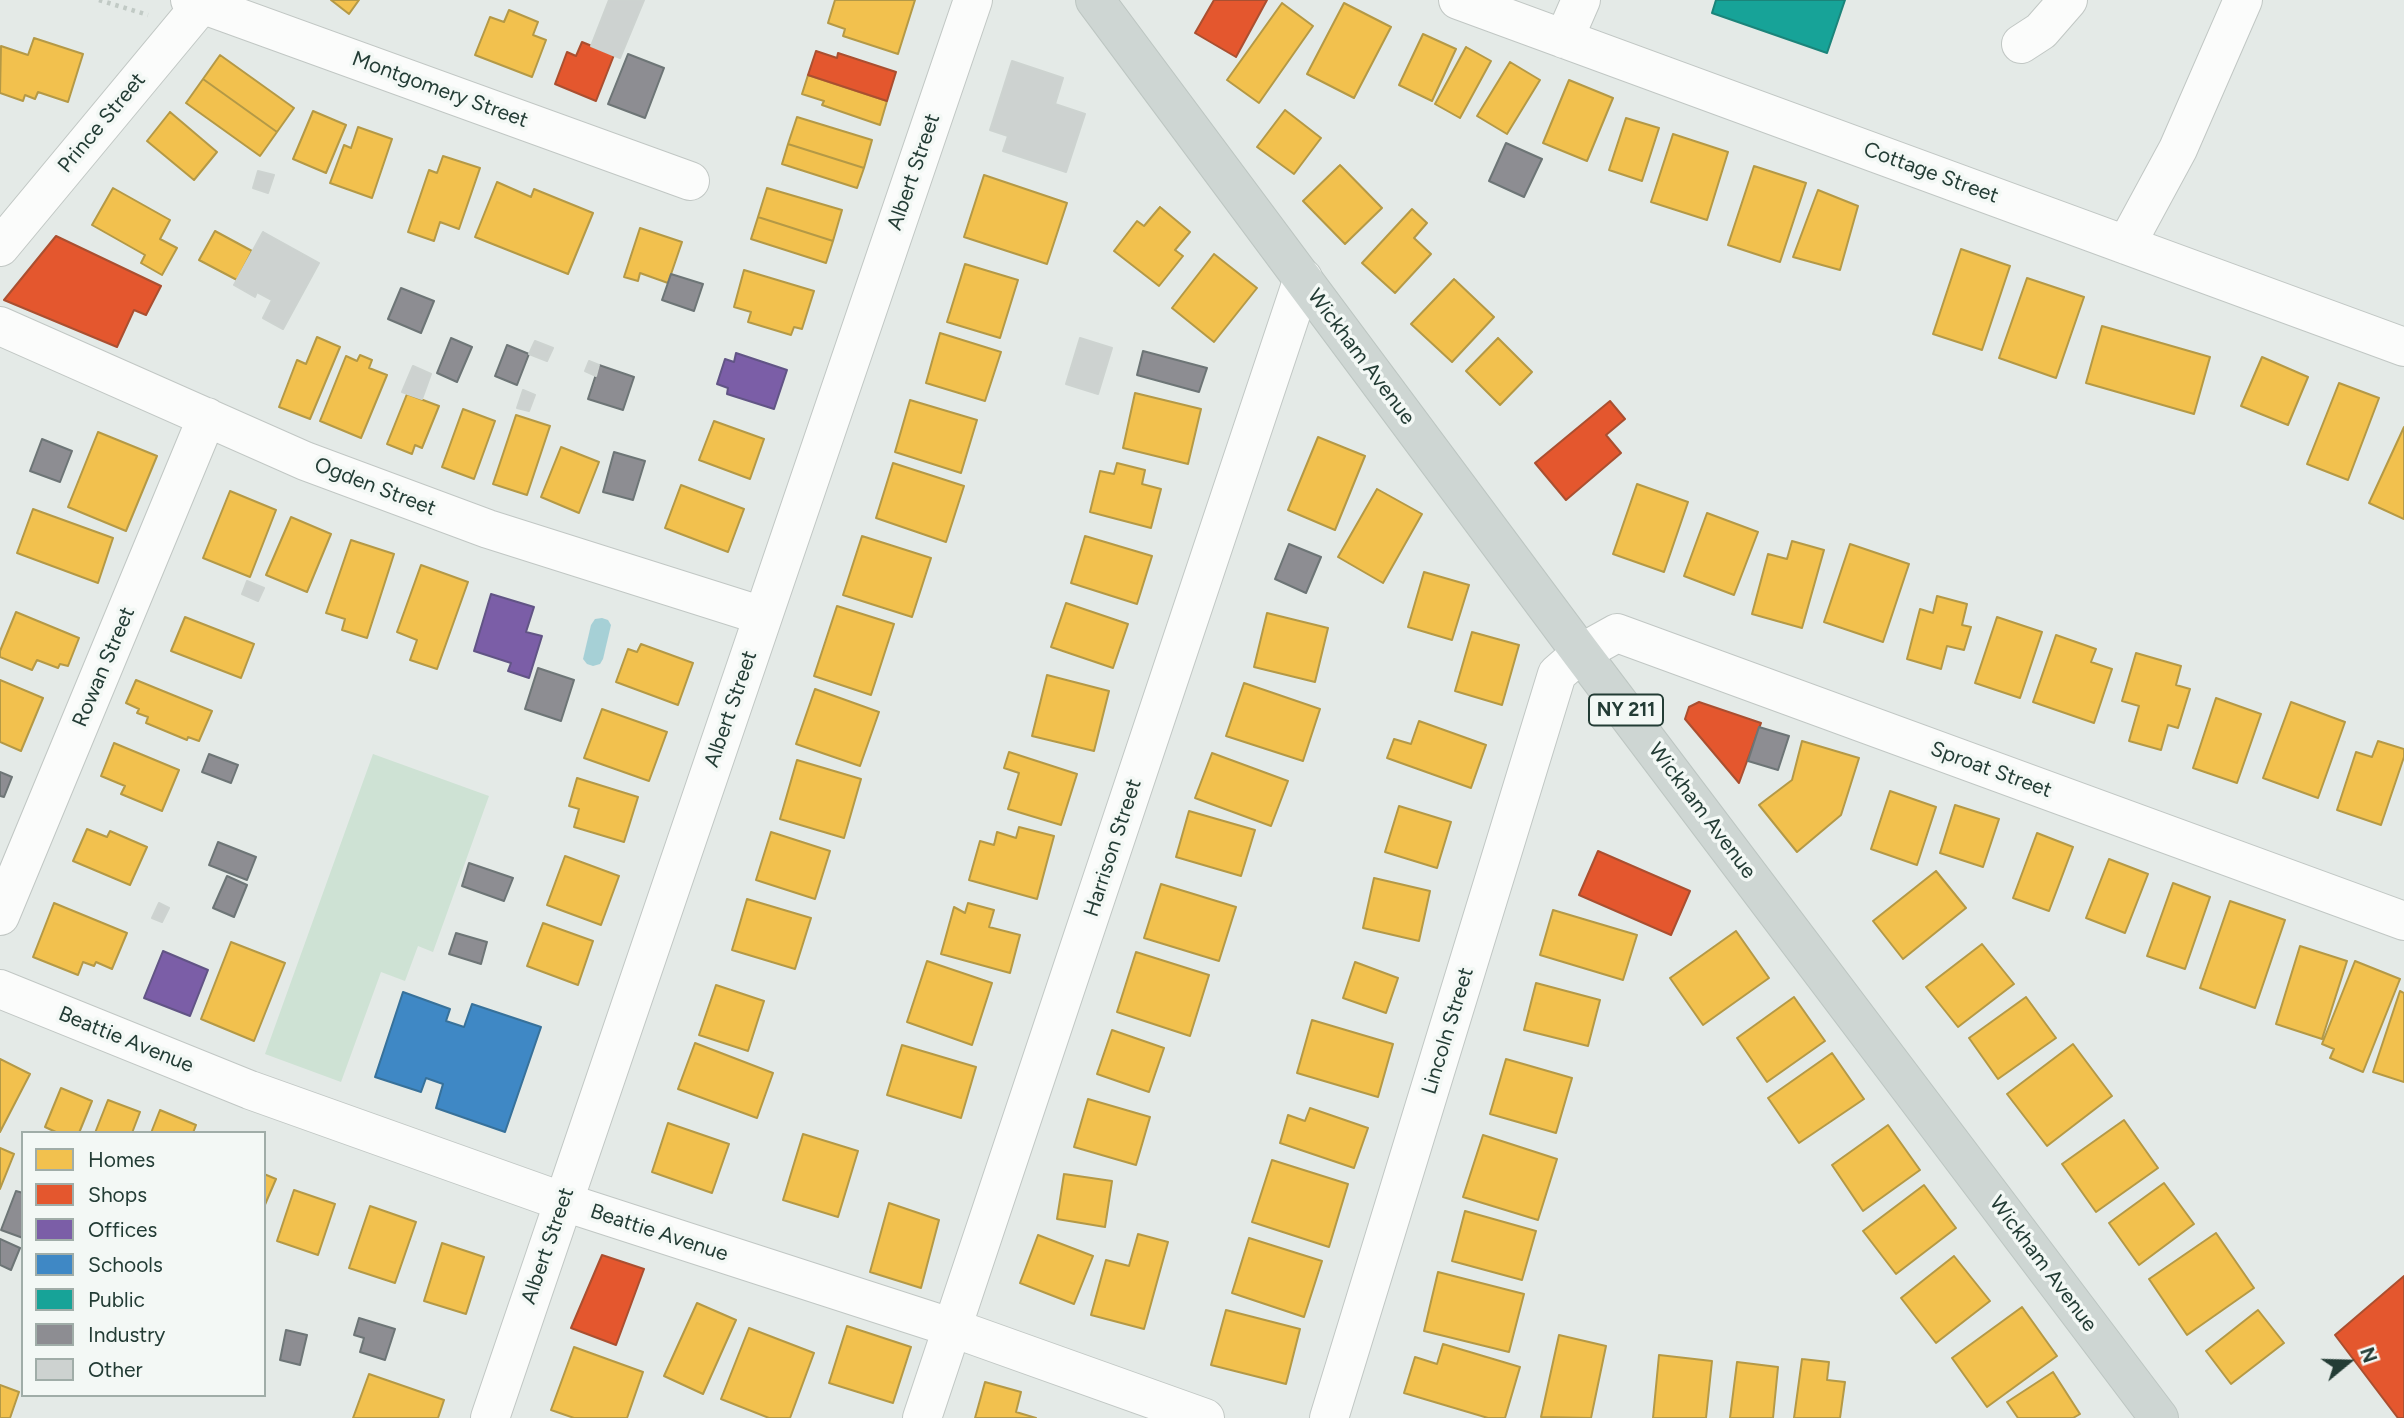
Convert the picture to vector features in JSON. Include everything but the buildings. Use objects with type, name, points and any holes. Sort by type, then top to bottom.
[{"type":"main road","name":"Wickham Avenue","points":[[1095,0],[1581,653],[2157,1417]]},
{"type":"street","name":"Albert Street","points":[[490,1418],[973,0]]},
{"type":"street","name":"Cottage Street","points":[[1458,0],[2404,347]]},
{"type":"street","points":[[1564,39],[1581,0]]},
{"type":"street","points":[[2021,44],[2041,31],[2068,0]]},
{"type":"street","points":[[2126,245],[2178,149],[2243,0]]},
{"type":"street","name":"Montgomery Street","points":[[199,1],[690,181]]},
{"type":"street","name":"Prince Street","points":[[0,247],[199,1]]},
{"type":"street","name":"Harrison Street","points":[[922,1418],[1303,278]]},
{"type":"street","name":"Ogden Street","points":[[0,326],[305,461],[488,529],[763,616]]},
{"type":"street","name":"Rowan Street","points":[[0,916],[207,418]]},
{"type":"street","name":"Sproat Street","points":[[1581,653],[1617,633],[2404,921]]},
{"type":"street","name":"Lincoln Street","points":[[1329,1418],[1557,674],[1581,653]]},
{"type":"street","name":"Beattie Avenue","points":[[0,989],[250,1090],[564,1202],[953,1328],[1205,1418]]},
{"type":"green space","points":[[373,754],[489,796],[433,952],[418,946],[405,981],[381,972],[341,1082],[265,1054]]},
{"type":"water","points":[[595,619],[608,620],[611,625],[603,659],[600,664],[593,666],[583,659],[591,625]]}]
